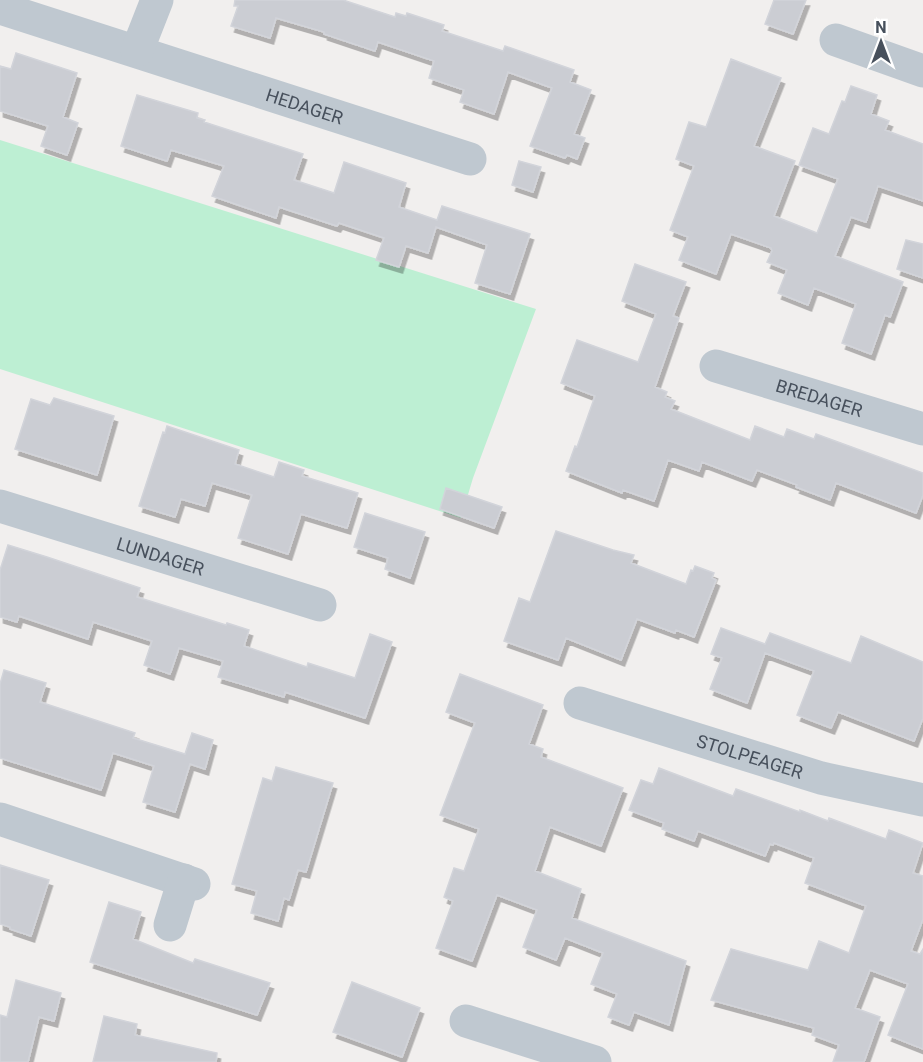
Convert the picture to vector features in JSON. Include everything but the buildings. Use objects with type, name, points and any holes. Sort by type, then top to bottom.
[{"type":"street","points":[[137,51],[157,0]]},
{"type":"street","name":"HEDAGER","points":[[0,8],[470,159]]},
{"type":"street","points":[[836,40],[923,71]]},
{"type":"street","name":"BREDAGER","points":[[716,366],[923,429]]},
{"type":"street","name":"LUNDAGER","points":[[0,506],[320,605]]},
{"type":"street","name":"STOLPEAGER","points":[[579,703],[821,778],[923,800]]},
{"type":"street","points":[[0,819],[189,882],[170,925]]},
{"type":"street","points":[[466,1022],[595,1062]]},
{"type":"green space","points":[[0,140],[536,309],[473,478],[461,518],[0,369]]}]
